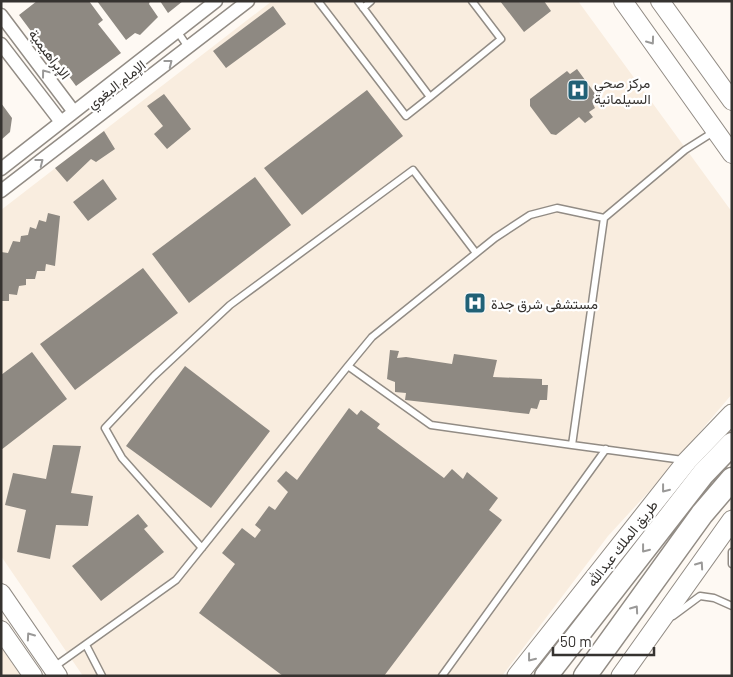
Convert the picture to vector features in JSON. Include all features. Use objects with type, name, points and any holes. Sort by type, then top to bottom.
[{"type":"highway","points":[[546,676],[703,474],[732,444]]},
{"type":"highway","points":[[585,676],[702,514],[732,479]]},
{"type":"main road","points":[[623,1],[732,154]]},
{"type":"main road","points":[[660,1],[732,101]]},
{"type":"main road","name":"طريق الملك عبدالله","points":[[517,676],[687,461],[732,414]]},
{"type":"main road","points":[[621,676],[732,520]]},
{"type":"main road","points":[[1,593],[7,614],[55,672]]},
{"type":"main road","points":[[1,630],[33,676]]},
{"type":"street","name":"الإمام البغوي","points":[[1,169],[216,1]]},
{"type":"street","name":"الإمام البغوي","points":[[1,191],[248,1]]},
{"type":"street","name":"الإبراهيمية","points":[[1,15],[74,112]]},
{"type":"street","points":[[1,44],[62,122]]},
{"type":"lane","points":[[318,1],[406,116],[502,39],[472,1]]},
{"type":"lane","points":[[358,1],[430,97]]},
{"type":"lane","points":[[363,8],[371,1]]},
{"type":"lane","points":[[177,32],[188,48]]},
{"type":"lane","points":[[572,445],[604,218],[685,150],[716,131]]},
{"type":"lane","points":[[202,548],[122,458],[105,428],[154,376],[230,305],[413,170],[476,253]]},
{"type":"lane","points":[[55,672],[86,645],[176,580],[372,337],[476,253],[530,215],[557,208],[604,218]]},
{"type":"lane","points":[[348,366],[431,425],[687,461]]},
{"type":"lane","points":[[442,676],[606,449]]},
{"type":"lane","points":[[732,552],[732,564]]},
{"type":"lane","points":[[654,630],[700,596],[714,598],[732,606]]},
{"type":"lane","points":[[86,645],[102,676]]},
{"type":"shaded area","name":"مستشفى شرق جدة","points":[[272,1],[578,1],[732,212],[732,394],[655,485],[608,536],[502,676],[83,676],[1,556],[1,210]]},
{"type":"shaded area","points":[[1,647],[21,676],[1,676]]},
{"type":"building","points":[[37,1],[89,1],[103,20],[98,24],[121,53],[76,86],[57,60],[54,62],[19,15]]},
{"type":"building","points":[[97,1],[150,1],[149,4],[158,17],[140,35],[135,33],[126,40]]},
{"type":"building","points":[[160,1],[183,1],[168,13]]},
{"type":"building","points":[[500,1],[544,1],[551,11],[524,32]]},
{"type":"building","points":[[273,6],[286,24],[226,68],[213,51]]},
{"type":"building","points":[[577,69],[599,99],[593,104],[595,108],[589,112],[593,117],[585,123],[579,117],[556,135],[551,134],[530,106],[530,99],[567,71],[570,74]]},
{"type":"building","points":[[367,90],[403,136],[302,215],[264,168]]},
{"type":"building","points":[[164,94],[191,129],[167,149],[154,134],[163,126],[147,106]]},
{"type":"building","points":[[1,103],[12,118],[10,132],[1,140]]},
{"type":"building","points":[[104,131],[115,149],[96,162],[91,159],[67,182],[55,168]]},
{"type":"building","points":[[255,177],[291,225],[189,303],[152,254]]},
{"type":"building","points":[[103,179],[117,199],[88,221],[73,202]]},
{"type":"building","points":[[48,213],[60,216],[55,266],[46,264],[45,271],[37,271],[35,279],[26,279],[26,285],[19,286],[17,295],[9,294],[9,301],[1,301],[1,252],[8,253],[13,241],[20,242],[21,236],[28,235],[30,227],[36,229],[39,220],[46,222]]},
{"type":"building","points":[[143,268],[178,313],[75,390],[40,344]]},
{"type":"building","points":[[390,350],[399,351],[397,358],[406,357],[452,364],[454,354],[497,360],[493,377],[542,379],[542,385],[548,385],[547,400],[540,400],[537,409],[531,408],[529,414],[405,400],[406,393],[395,392],[395,382],[387,379]]},
{"type":"building","points":[[32,352],[67,399],[1,450],[1,375]]},
{"type":"building","points":[[185,366],[270,431],[211,508],[126,446]]},
{"type":"building","points":[[349,408],[357,415],[361,410],[380,424],[377,428],[444,478],[452,469],[463,479],[467,472],[498,498],[489,510],[502,520],[384,676],[283,676],[199,613],[235,564],[222,553],[242,528],[255,538],[261,530],[255,525],[269,506],[275,510],[288,492],[277,481],[286,471],[297,480]]},
{"type":"building","points":[[53,445],[81,446],[71,493],[93,496],[88,526],[56,525],[50,559],[17,552],[26,510],[5,505],[13,473],[46,479]]},
{"type":"building","points":[[138,514],[148,526],[144,529],[164,552],[101,601],[72,566]]},
{"type":"place","name":"مركز صحي السيلمانية","points":[[578,90]]},
{"type":"place","name":"مستشفى شرق جدة","points":[[475,303]]}]
